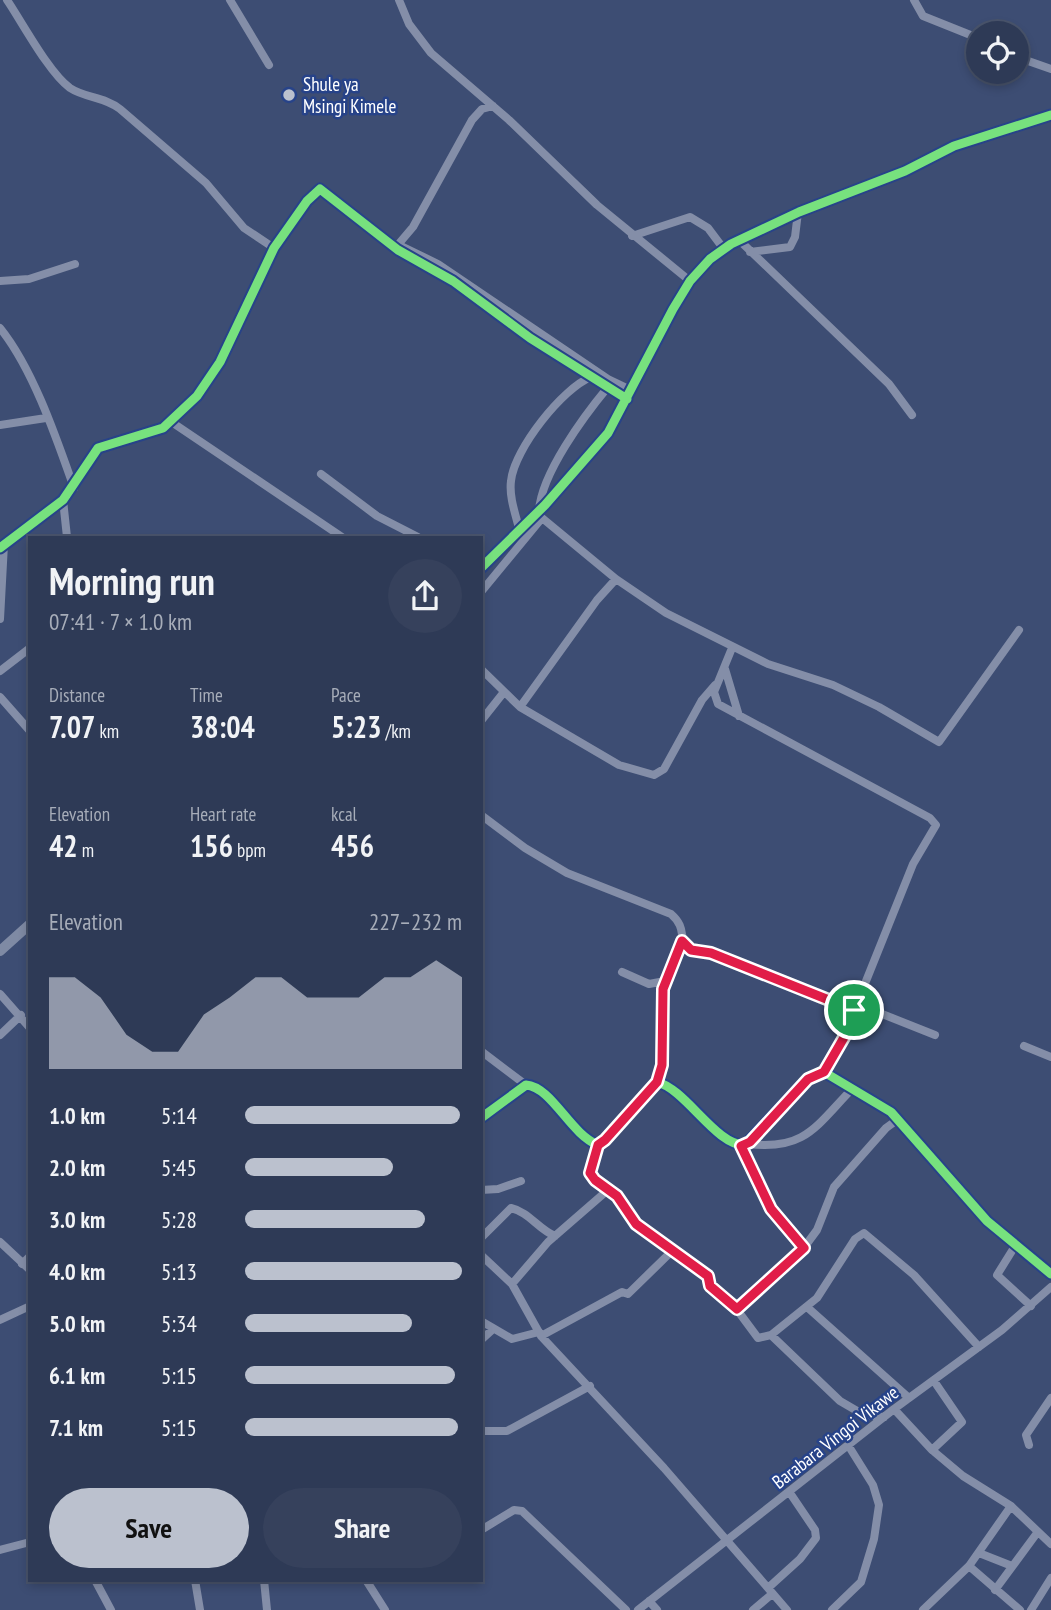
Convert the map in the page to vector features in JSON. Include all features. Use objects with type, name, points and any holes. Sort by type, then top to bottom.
[{"type":"street","points":[[7,0],[26,33],[64,83],[77,92],[106,100],[120,108],[206,183],[244,228],[274,248]]},
{"type":"street","points":[[230,0],[269,65]]},
{"type":"street","points":[[399,0],[413,31],[430,53],[493,106],[632,236],[690,281]]},
{"type":"street","points":[[914,0],[917,10],[923,16],[966,33]]},
{"type":"street","points":[[1029,61],[1051,69]]},
{"type":"street","points":[[397,246],[424,208],[472,120],[482,109],[493,106]]},
{"type":"street","points":[[483,589],[539,514],[587,460],[629,395],[657,337],[690,281],[723,248],[798,212],[905,171],[954,146],[1051,115]]},
{"type":"street","points":[[0,618],[2,546],[63,500],[74,488],[98,448],[109,442],[152,433],[170,421],[197,396],[220,362],[274,248],[307,201],[320,189],[530,338],[608,387],[629,395]]},
{"type":"street","points":[[750,252],[790,247],[795,237],[798,212]]},
{"type":"street","points":[[632,236],[691,216],[708,228],[723,248]]},
{"type":"street","points":[[739,240],[889,384],[912,415]]},
{"type":"street","points":[[397,246],[438,264],[629,395]]},
{"type":"street","points":[[0,281],[29,279],[75,264]]},
{"type":"street","points":[[0,328],[26,372],[74,488]]},
{"type":"street","points":[[519,528],[511,492],[517,461],[558,400],[574,385],[591,377]]},
{"type":"street","points":[[539,514],[540,495],[549,472],[579,424],[608,387]]},
{"type":"street","points":[[0,425],[46,418]]},
{"type":"street","points":[[170,421],[341,536]]},
{"type":"street","points":[[321,474],[377,516],[416,536]]},
{"type":"street","points":[[63,500],[67,536]]},
{"type":"street","points":[[483,566],[519,528],[539,514]]},
{"type":"street","points":[[539,514],[616,579],[666,614],[768,664],[833,685],[878,706],[939,742],[1019,630]]},
{"type":"street","points":[[520,707],[597,600],[616,579]]},
{"type":"street","points":[[732,648],[718,683],[715,699],[739,716],[930,818],[936,824],[900,895],[855,1007],[857,1018],[824,1072],[808,1079],[744,1145]]},
{"type":"street","points":[[0,671],[28,650]]},
{"type":"street","points":[[725,665],[727,683],[739,716]]},
{"type":"street","points":[[483,671],[520,707],[619,765],[654,775],[664,769],[702,700],[718,683]]},
{"type":"street","points":[[483,718],[504,692]]},
{"type":"street","points":[[2,703],[28,729]]},
{"type":"street","points":[[483,816],[525,848],[567,873],[671,914],[680,923],[682,941],[665,981],[660,1028],[662,1065],[657,1082],[598,1145],[590,1173],[595,1180],[609,1189],[636,1224],[708,1276],[710,1286],[737,1309],[758,1338],[771,1335],[807,1307],[825,1288],[855,1239],[864,1233],[914,1275],[979,1347]]},
{"type":"street","points":[[0,951],[28,926]]},
{"type":"street","points":[[682,941],[691,950],[711,953],[934,1035]]},
{"type":"street","points":[[622,972],[649,984],[665,981]]},
{"type":"street","points":[[0,994],[28,1025]]},
{"type":"street","points":[[0,1035],[21,1015]]},
{"type":"street","points":[[1024,1046],[1051,1057]]},
{"type":"street","points":[[483,1053],[526,1085],[540,1090],[582,1136],[598,1145]]},
{"type":"street","points":[[824,1072],[884,1106],[987,1221],[1051,1275]]},
{"type":"street","points":[[657,1082],[669,1086],[716,1129],[744,1145],[771,1146],[797,1141],[852,1089]]},
{"type":"street","points":[[483,1117],[526,1085]]},
{"type":"street","points":[[737,1309],[804,1248],[817,1230],[834,1187],[886,1128],[897,1120]]},
{"type":"street","points":[[744,1145],[771,1209],[804,1248]]},
{"type":"street","points":[[483,1190],[498,1189],[521,1181]]},
{"type":"street","points":[[512,1284],[555,1236],[609,1189]]},
{"type":"street","points":[[483,1236],[511,1208],[526,1214],[541,1229],[555,1236]]},
{"type":"street","points":[[0,1242],[28,1268]]},
{"type":"street","points":[[1016,1246],[997,1275],[1031,1306]]},
{"type":"street","points":[[483,1323],[512,1339],[540,1334],[622,1292],[628,1294],[673,1250]]},
{"type":"street","points":[[483,1257],[512,1284],[540,1334],[728,1539],[787,1610]]},
{"type":"street","points":[[22,1264],[28,1258]]},
{"type":"street","name":"Barabara Vingoi Vikawe","points":[[638,1610],[894,1409],[979,1347],[1051,1287]]},
{"type":"street","points":[[0,1320],[28,1307]]},
{"type":"street","points":[[807,1307],[909,1398]]},
{"type":"street","points":[[483,1338],[492,1330]]},
{"type":"street","points":[[771,1335],[840,1401],[864,1415],[884,1417]]},
{"type":"street","points":[[932,1450],[962,1422],[934,1381]]},
{"type":"street","points":[[483,1431],[507,1432],[590,1386]]},
{"type":"street","points":[[1028,1445],[1026,1435],[1051,1398]]},
{"type":"street","points":[[894,1409],[932,1450],[963,1476],[1011,1506],[1051,1544]]},
{"type":"street","points":[[832,1610],[861,1582],[874,1539],[879,1505],[873,1485],[848,1445]]},
{"type":"street","points":[[753,1610],[816,1538],[815,1530],[790,1493]]},
{"type":"street","points":[[923,1610],[969,1566],[1011,1506]]},
{"type":"street","points":[[483,1529],[514,1510],[522,1511],[626,1610]]},
{"type":"street","points":[[995,1591],[1037,1533]]},
{"type":"street","points":[[0,1550],[28,1543]]},
{"type":"street","points":[[979,1553],[1012,1566]]},
{"type":"street","points":[[969,1566],[1020,1610]]},
{"type":"street","points":[[1031,1610],[1051,1578]]},
{"type":"street","points":[[95,1582],[111,1610]]},
{"type":"street","points":[[195,1582],[200,1610]]},
{"type":"street","points":[[267,1582],[267,1610]]},
{"type":"street","points":[[367,1582],[385,1610]]},
{"type":"street","points":[[649,1601],[657,1610]]},
{"type":"cycle path","points":[[483,566],[545,505],[608,433],[673,309],[690,281],[710,259],[731,244],[799,212],[905,171],[954,146],[1051,115]]},
{"type":"cycle path","points":[[0,548],[63,500],[98,448],[163,428],[197,396],[220,362],[274,248],[307,201],[320,189],[398,250],[453,281],[530,338],[627,399]]},
{"type":"cycle path","points":[[483,1117],[526,1085],[544,1094],[579,1131],[598,1145],[657,1082],[679,1095],[723,1137],[745,1145],[808,1079],[824,1072],[891,1112],[987,1221],[1051,1274]]},
{"type":"place","name":"Shule ya Msingi Kimele","points":[[289,95]]},
{"type":"route","points":[[682,941],[691,950],[711,953],[854,1010],[857,1018],[824,1072],[808,1079],[750,1142],[741,1146],[751,1172],[771,1209],[804,1248],[737,1309],[732,1303],[726,1303],[710,1286],[708,1276],[636,1224],[617,1196],[595,1180],[590,1173],[595,1151],[636,1101],[657,1082],[662,1065],[661,1000],[671,964],[682,941]]}]
